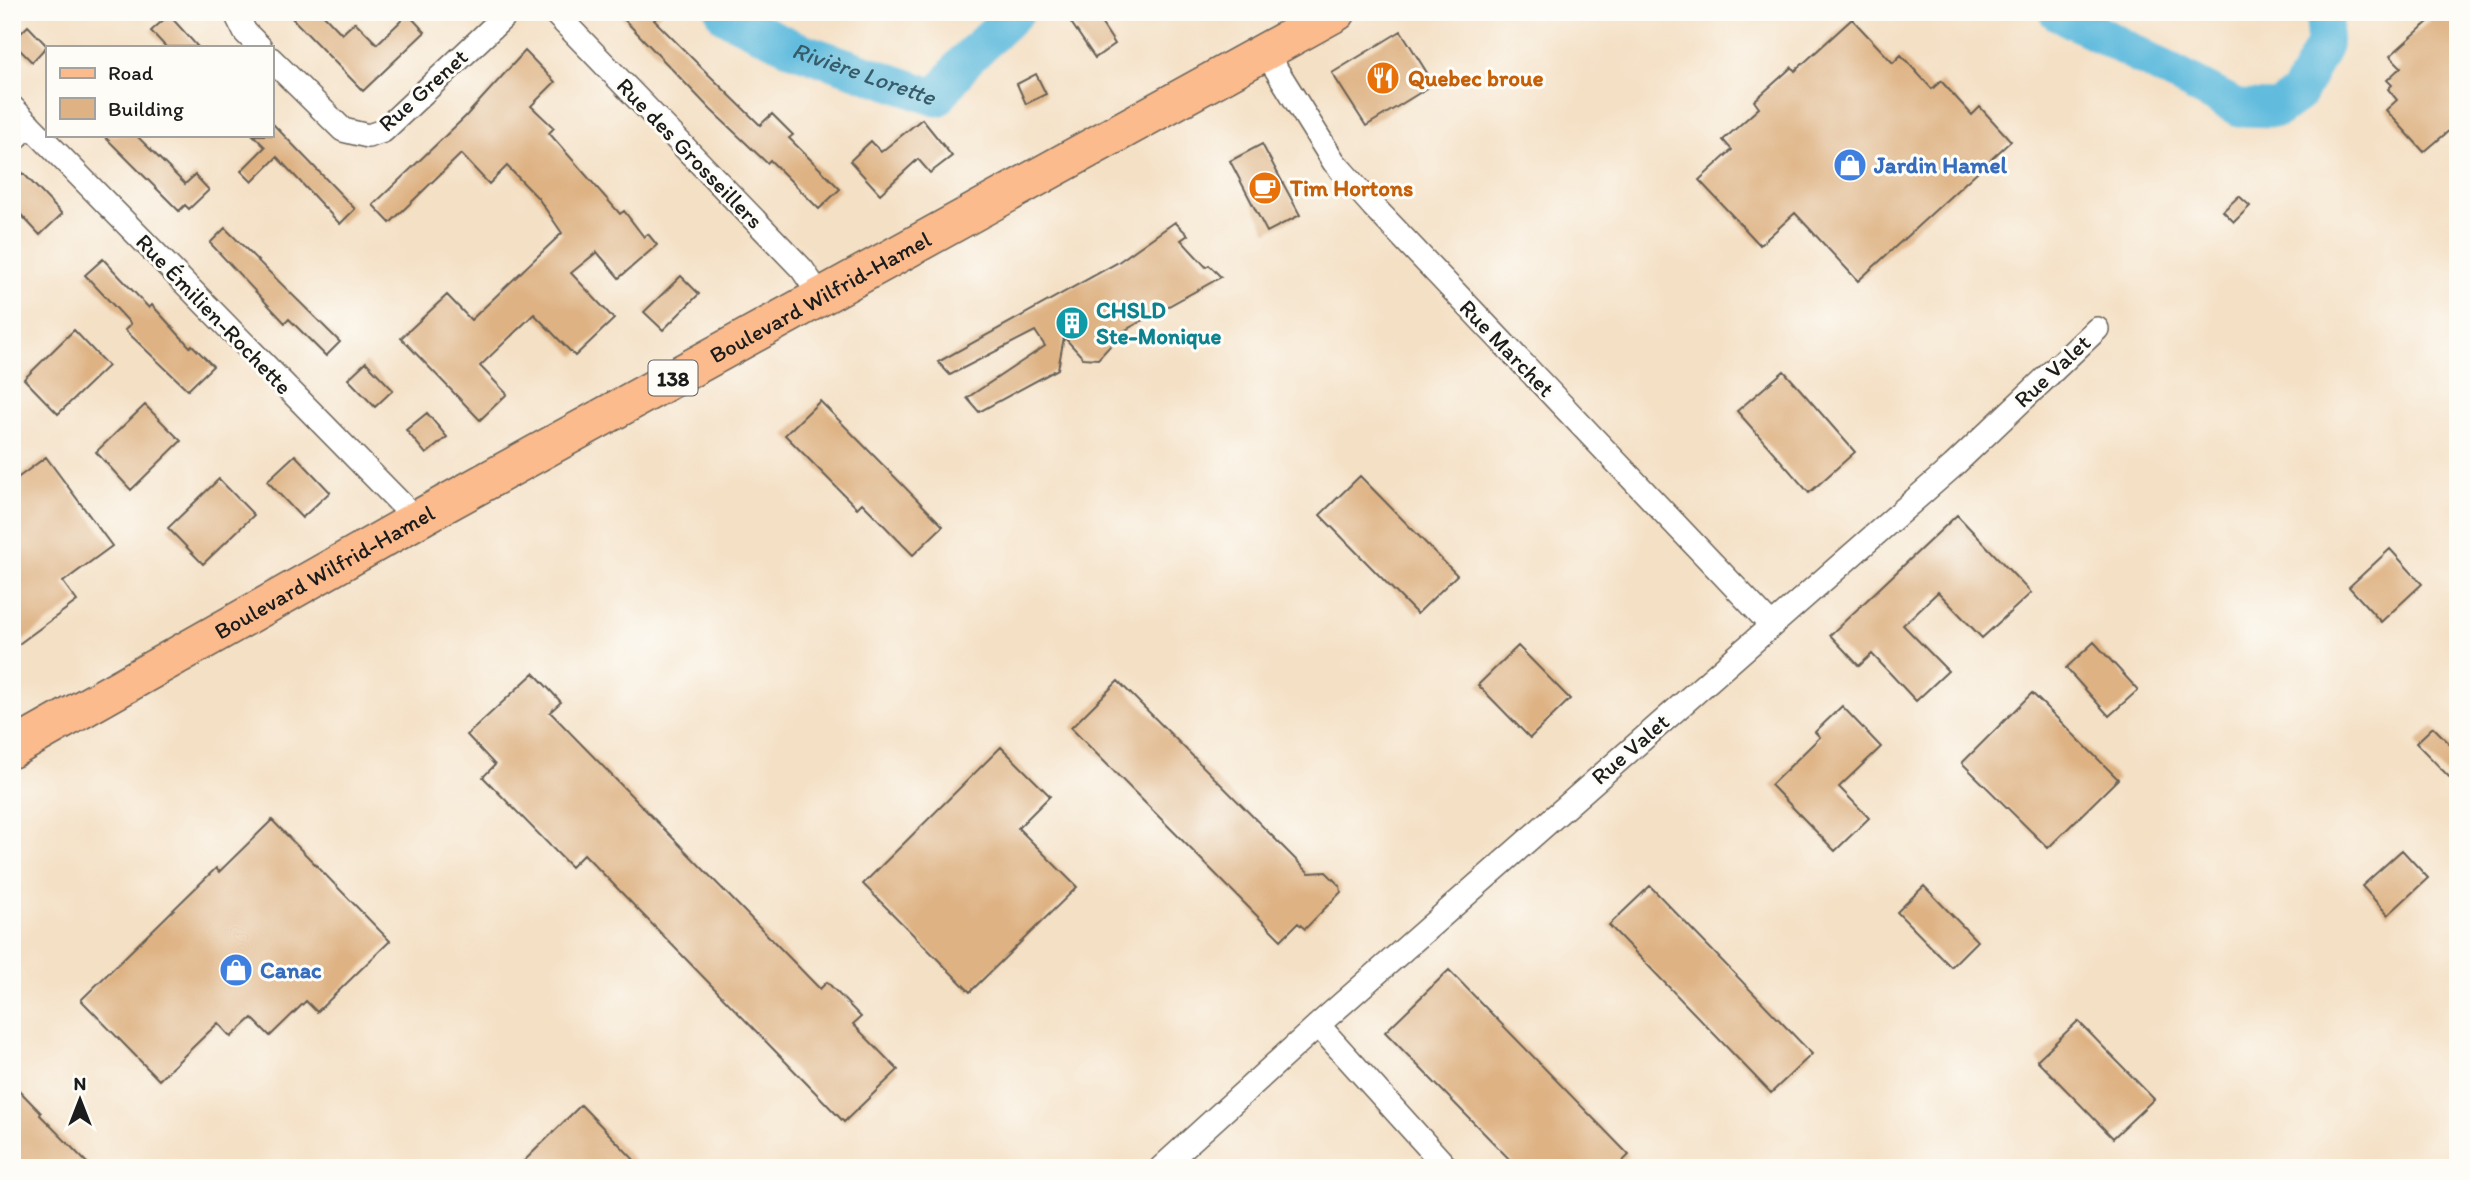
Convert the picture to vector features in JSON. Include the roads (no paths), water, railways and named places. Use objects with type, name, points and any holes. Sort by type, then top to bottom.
[{"type":"main road","name":"Boulevard Wilfrid-Hamel","points":[[12,748],[417,520],[1337,12]]},
{"type":"street","points":[[235,12],[245,32],[259,46]]},
{"type":"street","name":"Rue Grenet","points":[[273,61],[343,130],[368,136],[383,131],[509,12]]},
{"type":"street","name":"Rue des Grosseillers","points":[[554,12],[802,269],[821,297]]},
{"type":"street","name":"Rue Marchet","points":[[1266,53],[1334,162],[1771,625]]},
{"type":"street","name":"Rue Émilien-Rochette","points":[[12,107],[417,520]]},
{"type":"street","points":[[12,142],[29,124]]},
{"type":"street","name":"Rue Valet","points":[[1161,1168],[1318,1025],[1953,466],[2097,329]]},
{"type":"street","points":[[1318,1025],[1447,1168]]},
{"type":"waterway","name":"Rivière Lorette","points":[[724,12],[726,16],[793,48],[937,98],[965,61],[1016,12]]},
{"type":"waterway","name":"Rivière Lorette","points":[[2057,12],[2239,108],[2278,109],[2298,94],[2323,46],[2326,12]]},
{"type":"place","name":"Quebec broue","points":[[1383,78]]},
{"type":"place","name":"Jardin Hamel","points":[[1850,165]]},
{"type":"place","name":"Tim Hortons","points":[[1265,188]]},
{"type":"place","name":"CHSLD Ste-Monique","points":[[1072,323]]},
{"type":"place","name":"Canac","points":[[236,970]]}]
